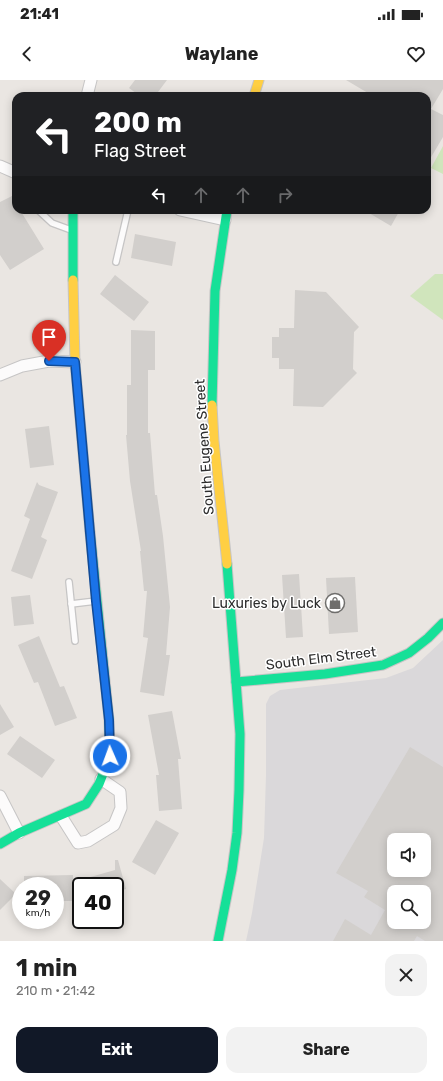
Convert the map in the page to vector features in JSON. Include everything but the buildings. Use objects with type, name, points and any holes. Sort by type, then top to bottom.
[{"type":"street","points":[[88,92],[92,80]]},
{"type":"street","points":[[255,92],[259,80]]},
{"type":"street","points":[[0,166],[12,170]]},
{"type":"street","points":[[0,844],[19,833],[86,804],[99,784],[110,756],[109,720],[96,601],[75,362],[73,214]]},
{"type":"street","name":"South Eugene Street","points":[[218,941],[232,870],[237,833],[240,734],[227,567],[214,441],[212,399],[215,291],[226,215]]},
{"type":"street","points":[[0,375],[22,366],[49,361],[75,362]]},
{"type":"street","name":"South Elm Street","points":[[236,682],[325,674],[384,665],[409,653],[428,638],[443,622]]},
{"type":"street","points":[[61,816],[78,842],[88,841],[114,825],[122,808],[120,792],[101,779]]},
{"type":"street","points":[[0,796],[19,833]]},
{"type":"lane","points":[[42,214],[52,223],[73,231]]},
{"type":"lane","points":[[116,262],[127,214]]},
{"type":"lane","points":[[69,582],[75,641]]},
{"type":"lane","points":[[71,604],[96,601]]},
{"type":"shaded area","points":[[443,640],[443,941],[246,941],[264,838],[266,704],[270,696],[280,690],[386,678],[413,668]]},
{"type":"green space","points":[[443,146],[443,174],[431,168]]},
{"type":"green space","points":[[435,274],[443,274],[443,320],[410,296]]},
{"type":"traffic: fast","points":[[73,214],[73,280]]},
{"type":"traffic: fast","points":[[212,405],[215,291],[226,214]]},
{"type":"traffic: fast","points":[[0,844],[19,833],[86,804],[99,784],[110,756],[109,720],[90,532]]},
{"type":"traffic: fast","points":[[218,941],[232,870],[237,833],[239,790],[240,734],[227,564]]},
{"type":"traffic: fast","points":[[236,682],[325,674],[383,665],[409,653],[428,638],[443,623]]},
{"type":"traffic: slow","points":[[255,92],[259,80]]},
{"type":"traffic: slow","points":[[73,280],[75,362],[90,532]]},
{"type":"traffic: slow","points":[[212,405],[214,441],[227,564]]},
{"type":"place","name":"Luxuries by Luck","points":[[335,603]]},
{"type":"route","points":[[49,361],[75,362],[96,601],[109,720],[110,756]]}]
